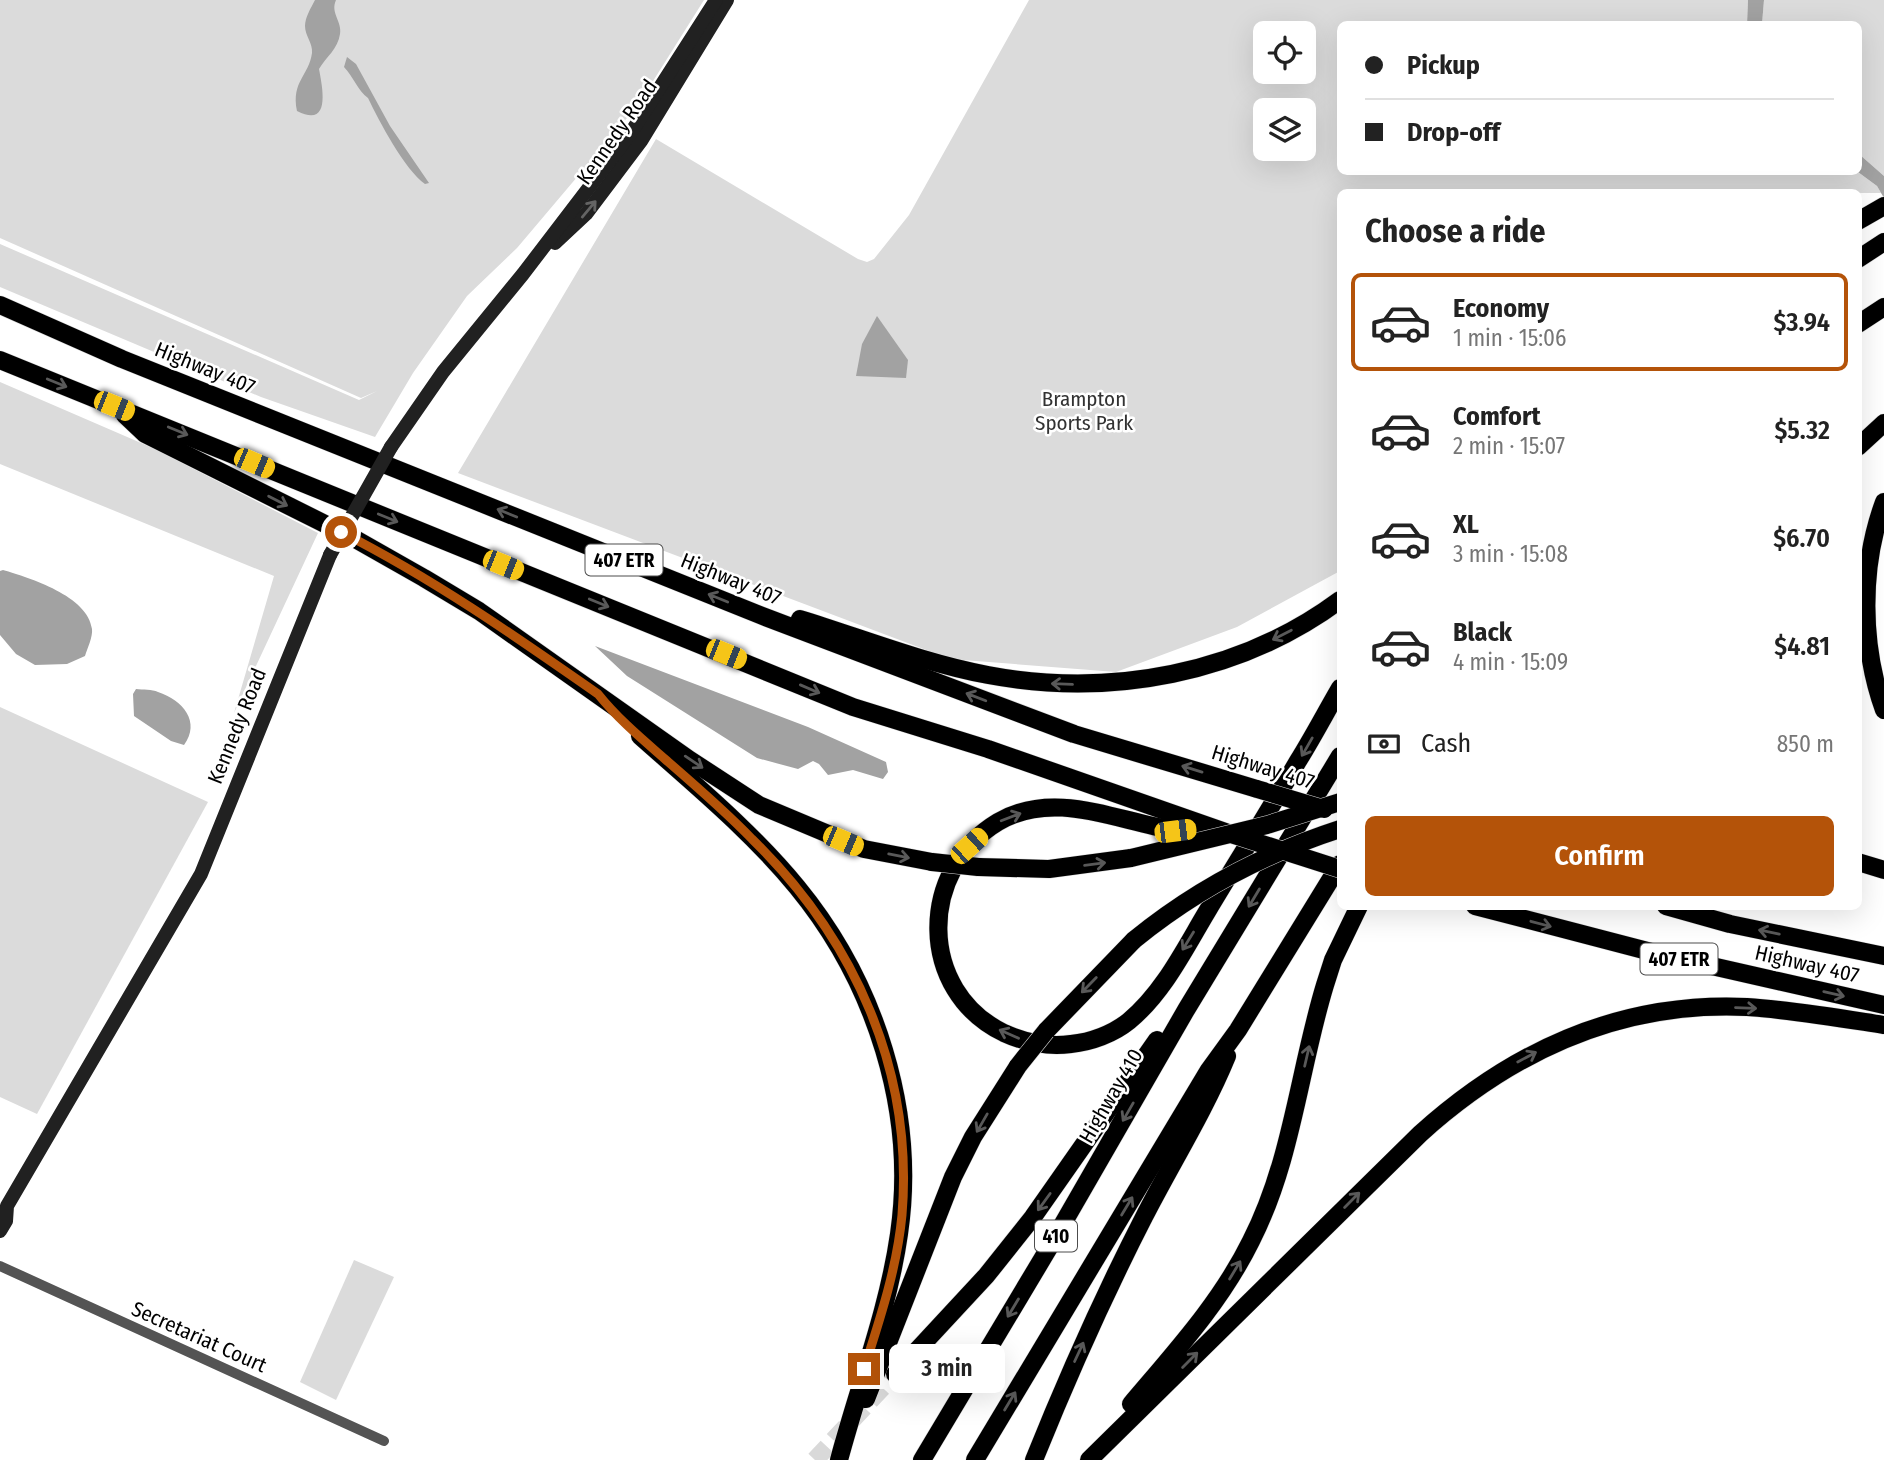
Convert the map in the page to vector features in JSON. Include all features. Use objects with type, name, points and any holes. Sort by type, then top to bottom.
[{"type":"highway","points":[[1862,218],[1884,206]]},
{"type":"highway","name":"Highway 407","points":[[0,305],[135,365],[760,615],[1074,734],[1337,813]]},
{"type":"highway","points":[[1862,321],[1884,307]]},
{"type":"highway","name":"407 ETR","points":[[0,360],[853,707],[988,749],[1234,835],[1337,865]]},
{"type":"highway","points":[[114,406],[145,434],[346,535],[479,611],[690,760],[759,805],[864,849],[932,862],[978,867],[1049,869],[1131,858],[1267,825],[1337,803]]},
{"type":"highway","points":[[1862,443],[1884,423]]},
{"type":"highway","points":[[1884,502],[1874,536],[1867,620],[1872,664],[1884,710]]},
{"type":"highway","points":[[760,615],[783,613],[953,667],[988,675],[1064,684],[1108,684],[1170,675],[1240,654],[1281,636],[1337,602]]},
{"type":"highway","points":[[1210,827],[1175,831],[1113,814],[1066,808],[1030,811],[998,822],[969,846],[954,866],[941,902],[938,918],[939,940],[944,964],[957,993],[974,1012],[996,1029],[1030,1043],[1080,1043],[1097,1039],[1126,1024],[1159,988],[1292,772],[1337,693]]},
{"type":"highway","points":[[598,694],[613,713],[719,807],[797,886],[823,920],[851,967],[882,1044],[900,1124],[902,1215],[886,1296],[839,1460]]},
{"type":"highway","name":"Highway 410","points":[[922,1460],[1054,1241],[1186,1010],[1337,761]]},
{"type":"highway","points":[[839,1460],[876,1375],[953,1177],[1018,1066],[1046,1031],[1134,940],[1155,923],[1224,880],[1291,847],[1337,830]]},
{"type":"highway","points":[[1862,863],[1884,870]]},
{"type":"highway","name":"410","points":[[975,1460],[1209,1070],[1238,1030],[1337,871]]},
{"type":"highway","points":[[1089,1460],[1102,1440],[1208,1310],[1252,1240],[1270,1198],[1286,1149],[1325,985],[1333,960],[1357,910]]},
{"type":"highway","name":"Highway 407","points":[[1490,910],[1659,954],[1884,1005]]},
{"type":"highway","name":"Highway 407","points":[[1680,910],[1730,924],[1884,956]]},
{"type":"highway","points":[[1089,1460],[1420,1133],[1470,1091],[1532,1054],[1607,1024],[1650,1014],[1700,1008],[1790,1010],[1884,1025]]},
{"type":"highway","points":[[895,1374],[986,1276],[1026,1227],[1157,1040],[1186,1010]]},
{"type":"highway","points":[[1034,1460],[1066,1382],[1121,1263],[1215,1085],[1238,1030]]},
{"type":"main road","name":"Kennedy Road","points":[[0,1231],[6,1221],[4,1209],[201,874],[330,555],[391,447],[443,372],[523,274],[629,134],[716,0]]},
{"type":"main road","name":"Kennedy Road","points":[[523,274],[586,214],[641,141],[727,0]]},
{"type":"street","name":"Secretariat Court","points":[[0,1266],[384,1441]]},
{"type":"green space","points":[[0,0],[704,0],[638,105],[517,248],[467,296],[413,373],[375,437],[261,397],[0,287],[0,244],[359,400],[377,391],[361,398],[0,238]]},
{"type":"green space","name":"Brampton Sports Park","points":[[1029,0],[1748,0],[1747,21],[1337,21],[1337,175],[1862,175],[1877,186],[1881,193],[1862,193],[1862,189],[1337,189],[1337,573],[1237,627],[1116,672],[950,659],[458,473],[656,139],[867,262],[874,259],[909,215]]},
{"type":"green space","points":[[1764,0],[1884,0],[1884,176],[1862,157],[1862,21],[1762,21]]},
{"type":"green space","points":[[0,382],[155,449],[318,533],[234,713],[274,576],[0,464]]},
{"type":"green space","points":[[0,707],[208,802],[37,1114],[0,1097]]},
{"type":"green space","points":[[354,1260],[394,1277],[336,1400],[300,1382]]},
{"type":"shaded area","points":[[315,0],[336,0],[334,9],[340,34],[334,49],[319,69],[323,95],[320,110],[316,114],[308,115],[297,111],[296,93],[312,53],[305,26]]},
{"type":"shaded area","points":[[1748,0],[1764,0],[1762,21],[1747,21]]},
{"type":"shaded area","points":[[347,57],[356,64],[390,126],[429,183],[425,184],[417,177],[401,157],[368,98],[344,67]]},
{"type":"shaded area","points":[[1862,157],[1884,176],[1884,198],[1877,186],[1862,175]]},
{"type":"shaded area","points":[[877,316],[908,360],[906,378],[856,376],[862,344]]},
{"type":"shaded area","points":[[0,571],[42,583],[80,607],[88,617],[92,629],[85,656],[67,664],[35,665],[16,654],[0,635]]},
{"type":"shaded area","points":[[595,646],[808,727],[886,762],[888,772],[883,779],[853,770],[828,775],[813,761],[798,769],[757,758],[627,676]]},
{"type":"shaded area","points":[[136,689],[156,691],[182,706],[190,720],[191,728],[184,745],[171,741],[134,716],[133,694]]},
{"type":"tunnel","points":[[815,1460],[895,1374]]},
{"type":"route","points":[[341,532],[479,611],[598,694],[613,713],[761,847],[797,886],[823,920],[851,967],[874,1021],[888,1065],[901,1135],[902,1215],[899,1235],[880,1319],[864,1369]]}]
